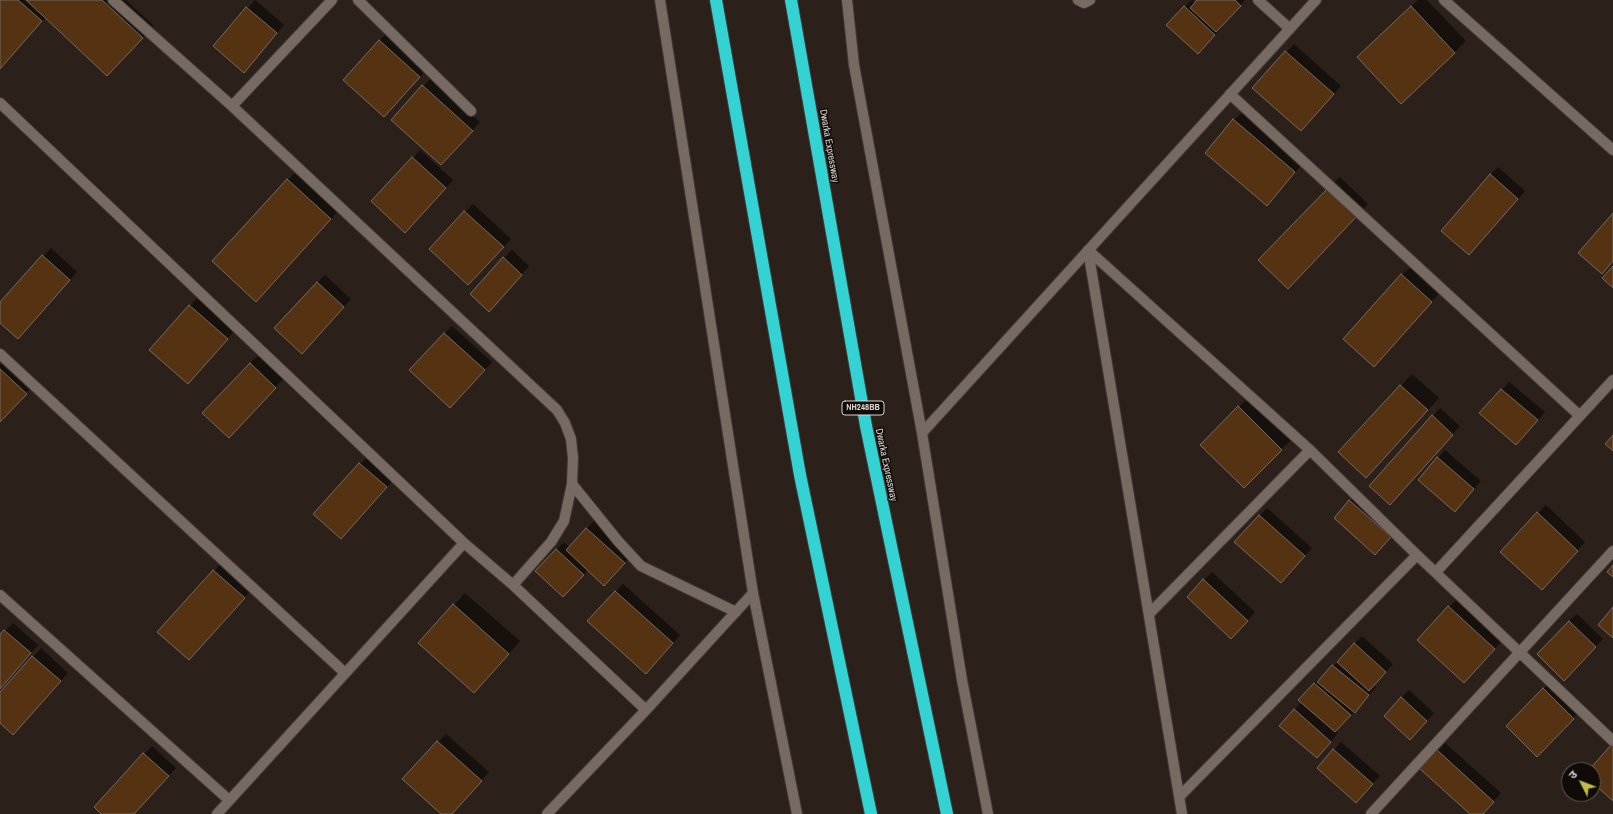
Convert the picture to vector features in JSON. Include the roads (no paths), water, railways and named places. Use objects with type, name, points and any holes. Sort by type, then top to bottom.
[{"type":"highway","points":[[716,0],[800,475],[871,814]]},
{"type":"highway","name":"Dwarka Expressway","points":[[791,0],[866,426],[947,814]]},
{"type":"street","points":[[113,0],[232,106],[557,410],[565,423],[571,439],[573,458],[572,484],[564,521],[551,542],[513,585]]},
{"type":"street","points":[[232,106],[332,0]]},
{"type":"street","points":[[358,0],[471,111]]},
{"type":"street","points":[[660,0],[753,593],[796,814]]},
{"type":"street","points":[[847,0],[854,64],[922,433],[962,680],[988,814]]},
{"type":"street","points":[[1078,0],[1084,3],[1090,0]]},
{"type":"street","points":[[1258,0],[1290,29]]},
{"type":"street","points":[[922,433],[1316,0]]},
{"type":"street","points":[[1444,0],[1613,150]]},
{"type":"street","points":[[1230,94],[1580,416]]},
{"type":"street","points":[[0,103],[464,543],[513,585],[646,710]]},
{"type":"street","points":[[1088,250],[1310,450],[1417,555],[1613,741]]},
{"type":"street","points":[[1088,250],[1182,814]]},
{"type":"street","points":[[0,354],[344,673]]},
{"type":"street","points":[[1436,572],[1613,380]]},
{"type":"street","points":[[1148,614],[1310,450]]},
{"type":"street","points":[[572,484],[618,541],[641,566],[736,612]]},
{"type":"street","points":[[217,814],[464,543]]},
{"type":"street","points":[[1372,814],[1613,551]]},
{"type":"street","points":[[1179,797],[1417,555]]},
{"type":"street","points":[[547,814],[646,710],[753,593]]},
{"type":"street","points":[[0,595],[229,800]]}]
